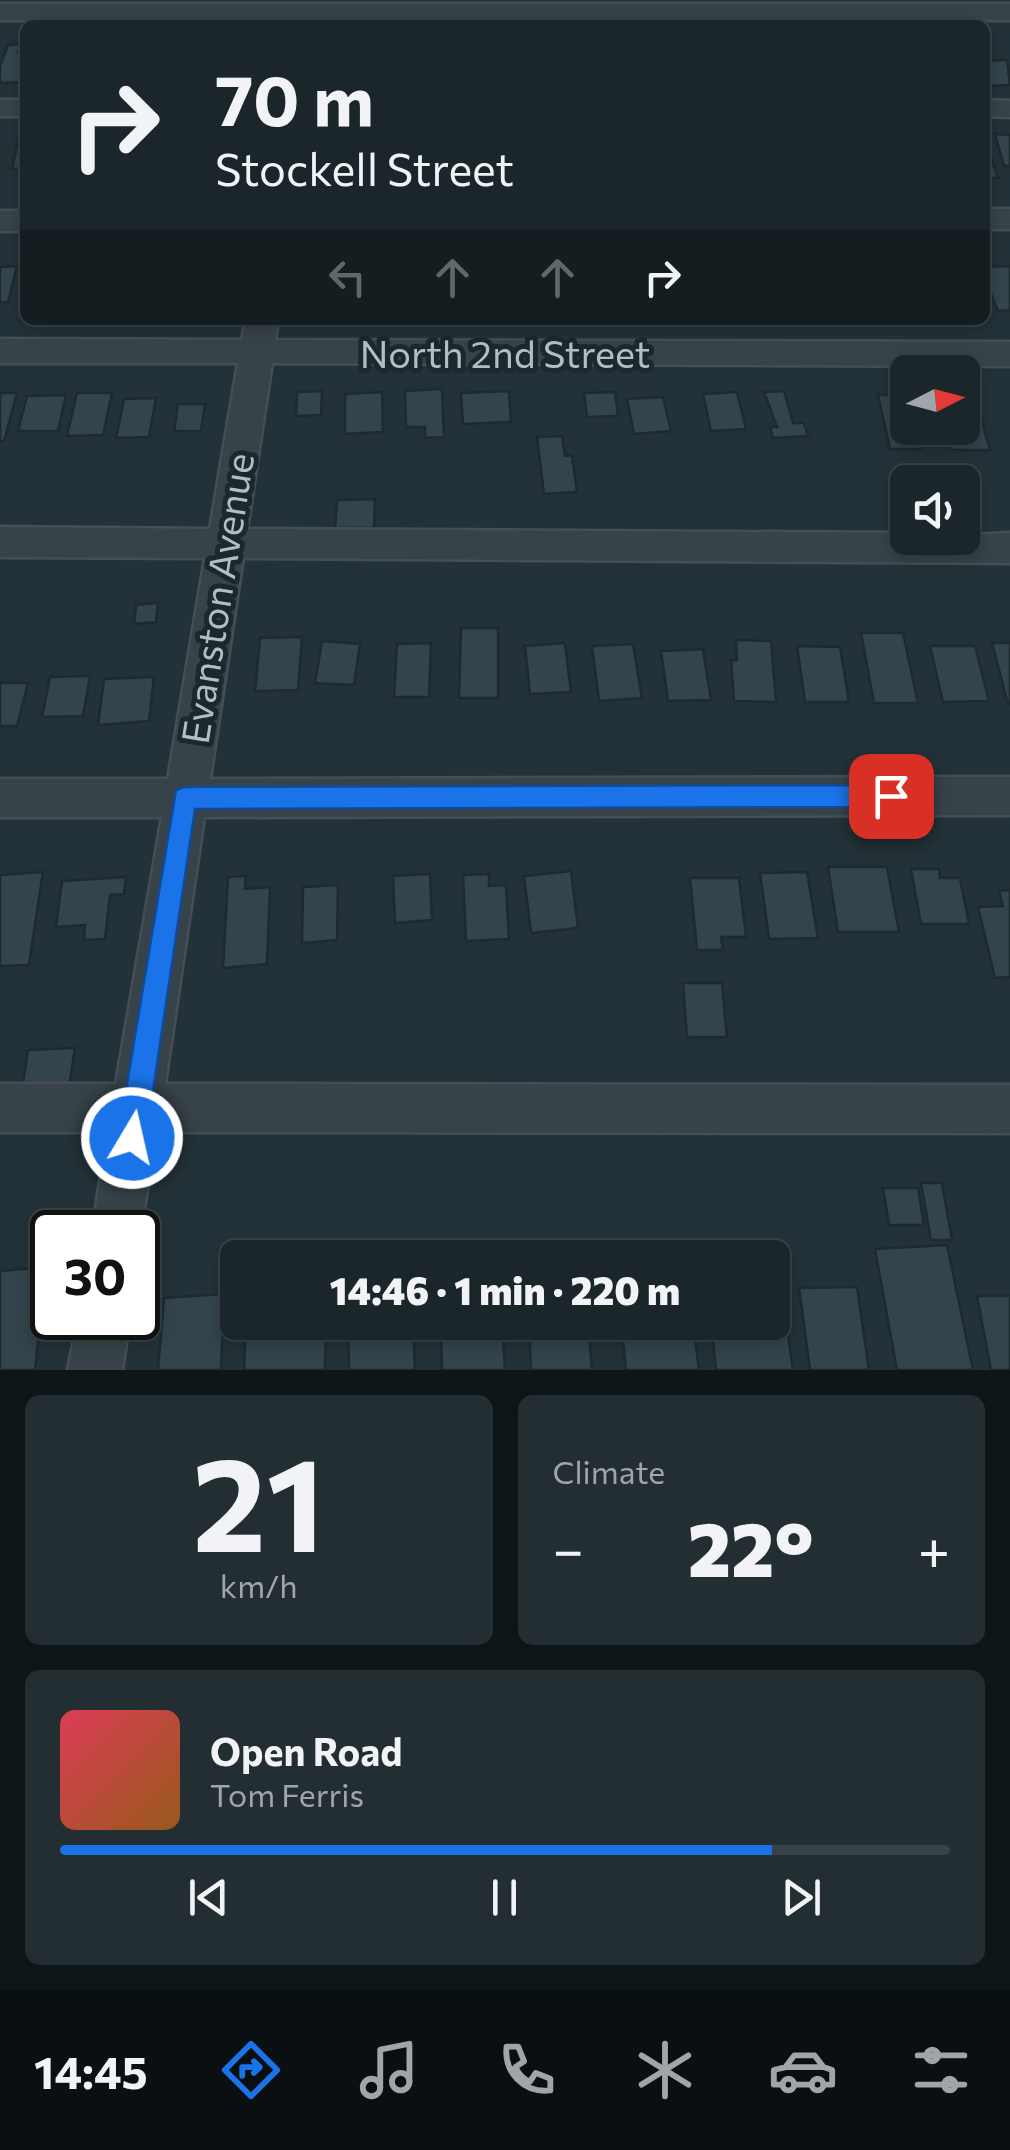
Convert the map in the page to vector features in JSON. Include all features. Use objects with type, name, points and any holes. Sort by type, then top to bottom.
[{"type":"street","points":[[0,12],[140,6],[228,13],[1010,12]]},
{"type":"street","name":"North 2nd Street","points":[[0,351],[258,336],[848,336],[1010,354]]},
{"type":"street","name":"Evanston Avenue","points":[[120,1210],[258,336]]},
{"type":"street","points":[[0,542],[226,541],[469,548],[1010,548]]},
{"type":"street","points":[[0,798],[1010,796]]},
{"type":"street","points":[[0,1108],[1010,1109]]},
{"type":"street","points":[[95,1370],[100,1340]]},
{"type":"building","points":[[255,15],[299,16],[298,20],[254,20]]},
{"type":"building","points":[[20,44],[20,82],[0,83],[0,66],[8,45]]},
{"type":"building","points":[[1007,60],[1010,85],[990,86],[990,61]]},
{"type":"building","points":[[995,134],[1010,135],[1010,166],[1004,166]]},
{"type":"building","points":[[18,141],[20,168],[12,169]]},
{"type":"building","points":[[990,155],[998,178],[990,178]]},
{"type":"building","points":[[17,266],[8,302],[0,302],[0,267]]},
{"type":"building","points":[[1010,266],[1010,310],[998,311],[990,291],[990,267]]},
{"type":"building","points":[[442,389],[444,437],[425,438],[425,427],[406,427],[405,391]]},
{"type":"building","points":[[322,391],[321,415],[296,416],[297,392]]},
{"type":"building","points":[[509,391],[511,422],[463,424],[461,393]]},
{"type":"building","points":[[784,391],[793,423],[804,423],[808,436],[773,438],[770,427],[777,427],[764,392]]},
{"type":"building","points":[[382,392],[383,432],[345,434],[345,394]]},
{"type":"building","points":[[615,392],[618,416],[587,417],[584,393]]},
{"type":"building","points":[[737,392],[746,429],[711,431],[703,394]]},
{"type":"building","points":[[0,393],[17,393],[4,441],[0,441]]},
{"type":"building","points":[[77,393],[112,393],[103,435],[67,436]]},
{"type":"building","points":[[66,395],[58,431],[18,431],[27,396]]},
{"type":"building","points":[[878,395],[890,395],[890,445],[920,445],[921,449],[890,449]]},
{"type":"building","points":[[663,397],[671,431],[634,434],[627,399]]},
{"type":"building","points":[[156,398],[149,437],[116,438],[124,399]]},
{"type":"building","points":[[178,404],[205,404],[201,431],[174,431]]},
{"type":"building","points":[[980,414],[990,450],[952,450],[951,445],[980,445]]},
{"type":"building","points":[[562,436],[565,456],[572,455],[577,492],[544,494],[537,437]]},
{"type":"building","points":[[375,499],[374,528],[335,528],[337,500]]},
{"type":"building","points":[[158,603],[156,622],[134,624],[136,605]]},
{"type":"building","points":[[461,628],[498,628],[498,698],[459,698]]},
{"type":"building","points":[[861,633],[903,633],[918,703],[874,703]]},
{"type":"building","points":[[302,637],[298,690],[255,691],[260,638]]},
{"type":"building","points":[[736,640],[771,641],[776,702],[734,701],[731,660],[737,660]]},
{"type":"building","points":[[322,641],[360,644],[354,685],[315,683]]},
{"type":"building","points":[[431,643],[429,697],[394,697],[397,644]]},
{"type":"building","points":[[565,643],[571,692],[530,694],[525,646]]},
{"type":"building","points":[[992,643],[1010,643],[1010,704],[1008,704]]},
{"type":"building","points":[[633,644],[642,698],[599,701],[592,646]]},
{"type":"building","points":[[797,646],[840,647],[849,702],[805,702]]},
{"type":"building","points":[[930,646],[975,646],[989,701],[943,702]]},
{"type":"building","points":[[703,649],[711,700],[668,701],[661,651]]},
{"type":"building","points":[[90,676],[83,716],[42,717],[50,677]]},
{"type":"building","points":[[154,677],[149,721],[98,725],[104,679]]},
{"type":"building","points":[[0,683],[28,683],[17,726],[0,726]]},
{"type":"building","points":[[828,867],[887,867],[899,932],[838,932]]},
{"type":"building","points":[[911,869],[939,869],[940,878],[960,878],[969,924],[921,924]]},
{"type":"building","points":[[571,871],[578,928],[531,933],[524,876]]},
{"type":"building","points":[[43,872],[29,965],[0,966],[0,875]]},
{"type":"building","points":[[807,872],[818,938],[769,939],[760,873]]},
{"type":"building","points":[[430,874],[432,920],[395,923],[393,876]]},
{"type":"building","points":[[489,874],[489,886],[506,885],[509,939],[466,941],[463,875]]},
{"type":"building","points":[[246,876],[245,889],[270,887],[267,964],[223,968],[228,877]]},
{"type":"building","points":[[126,877],[124,894],[110,895],[105,939],[84,940],[85,925],[56,927],[62,881]]},
{"type":"building","points":[[690,878],[739,878],[746,937],[721,937],[723,950],[697,950]]},
{"type":"building","points":[[338,885],[337,940],[302,943],[303,887]]},
{"type":"building","points":[[1010,890],[1010,977],[995,978],[978,907],[1003,906],[999,891]]},
{"type":"building","points":[[683,983],[722,983],[727,1037],[687,1037]]},
{"type":"building","points":[[75,1048],[69,1088],[22,1090],[28,1050]]},
{"type":"building","points":[[921,1183],[942,1183],[952,1240],[931,1240]]},
{"type":"building","points":[[883,1188],[918,1188],[924,1225],[889,1225]]},
{"type":"building","points":[[947,1245],[973,1370],[897,1370],[875,1249]]},
{"type":"building","points":[[30,1268],[30,1340],[38,1340],[35,1370],[0,1370],[0,1271]]},
{"type":"building","points":[[857,1287],[869,1370],[810,1370],[799,1288]]},
{"type":"building","points":[[220,1294],[221,1370],[158,1370],[164,1298]]},
{"type":"building","points":[[977,1296],[1010,1296],[1010,1370],[991,1370]]},
{"type":"building","points":[[245,1340],[326,1340],[325,1370],[244,1370]]},
{"type":"building","points":[[348,1340],[414,1340],[415,1370],[349,1370]]},
{"type":"building","points":[[441,1340],[503,1340],[505,1370],[442,1370]]},
{"type":"building","points":[[530,1340],[590,1340],[592,1370],[531,1370]]},
{"type":"building","points":[[623,1340],[695,1340],[699,1370],[626,1370]]},
{"type":"building","points":[[713,1340],[789,1340],[793,1370],[716,1370]]},
{"type":"route","points":[[132,1138],[185,798],[891,796]]}]
